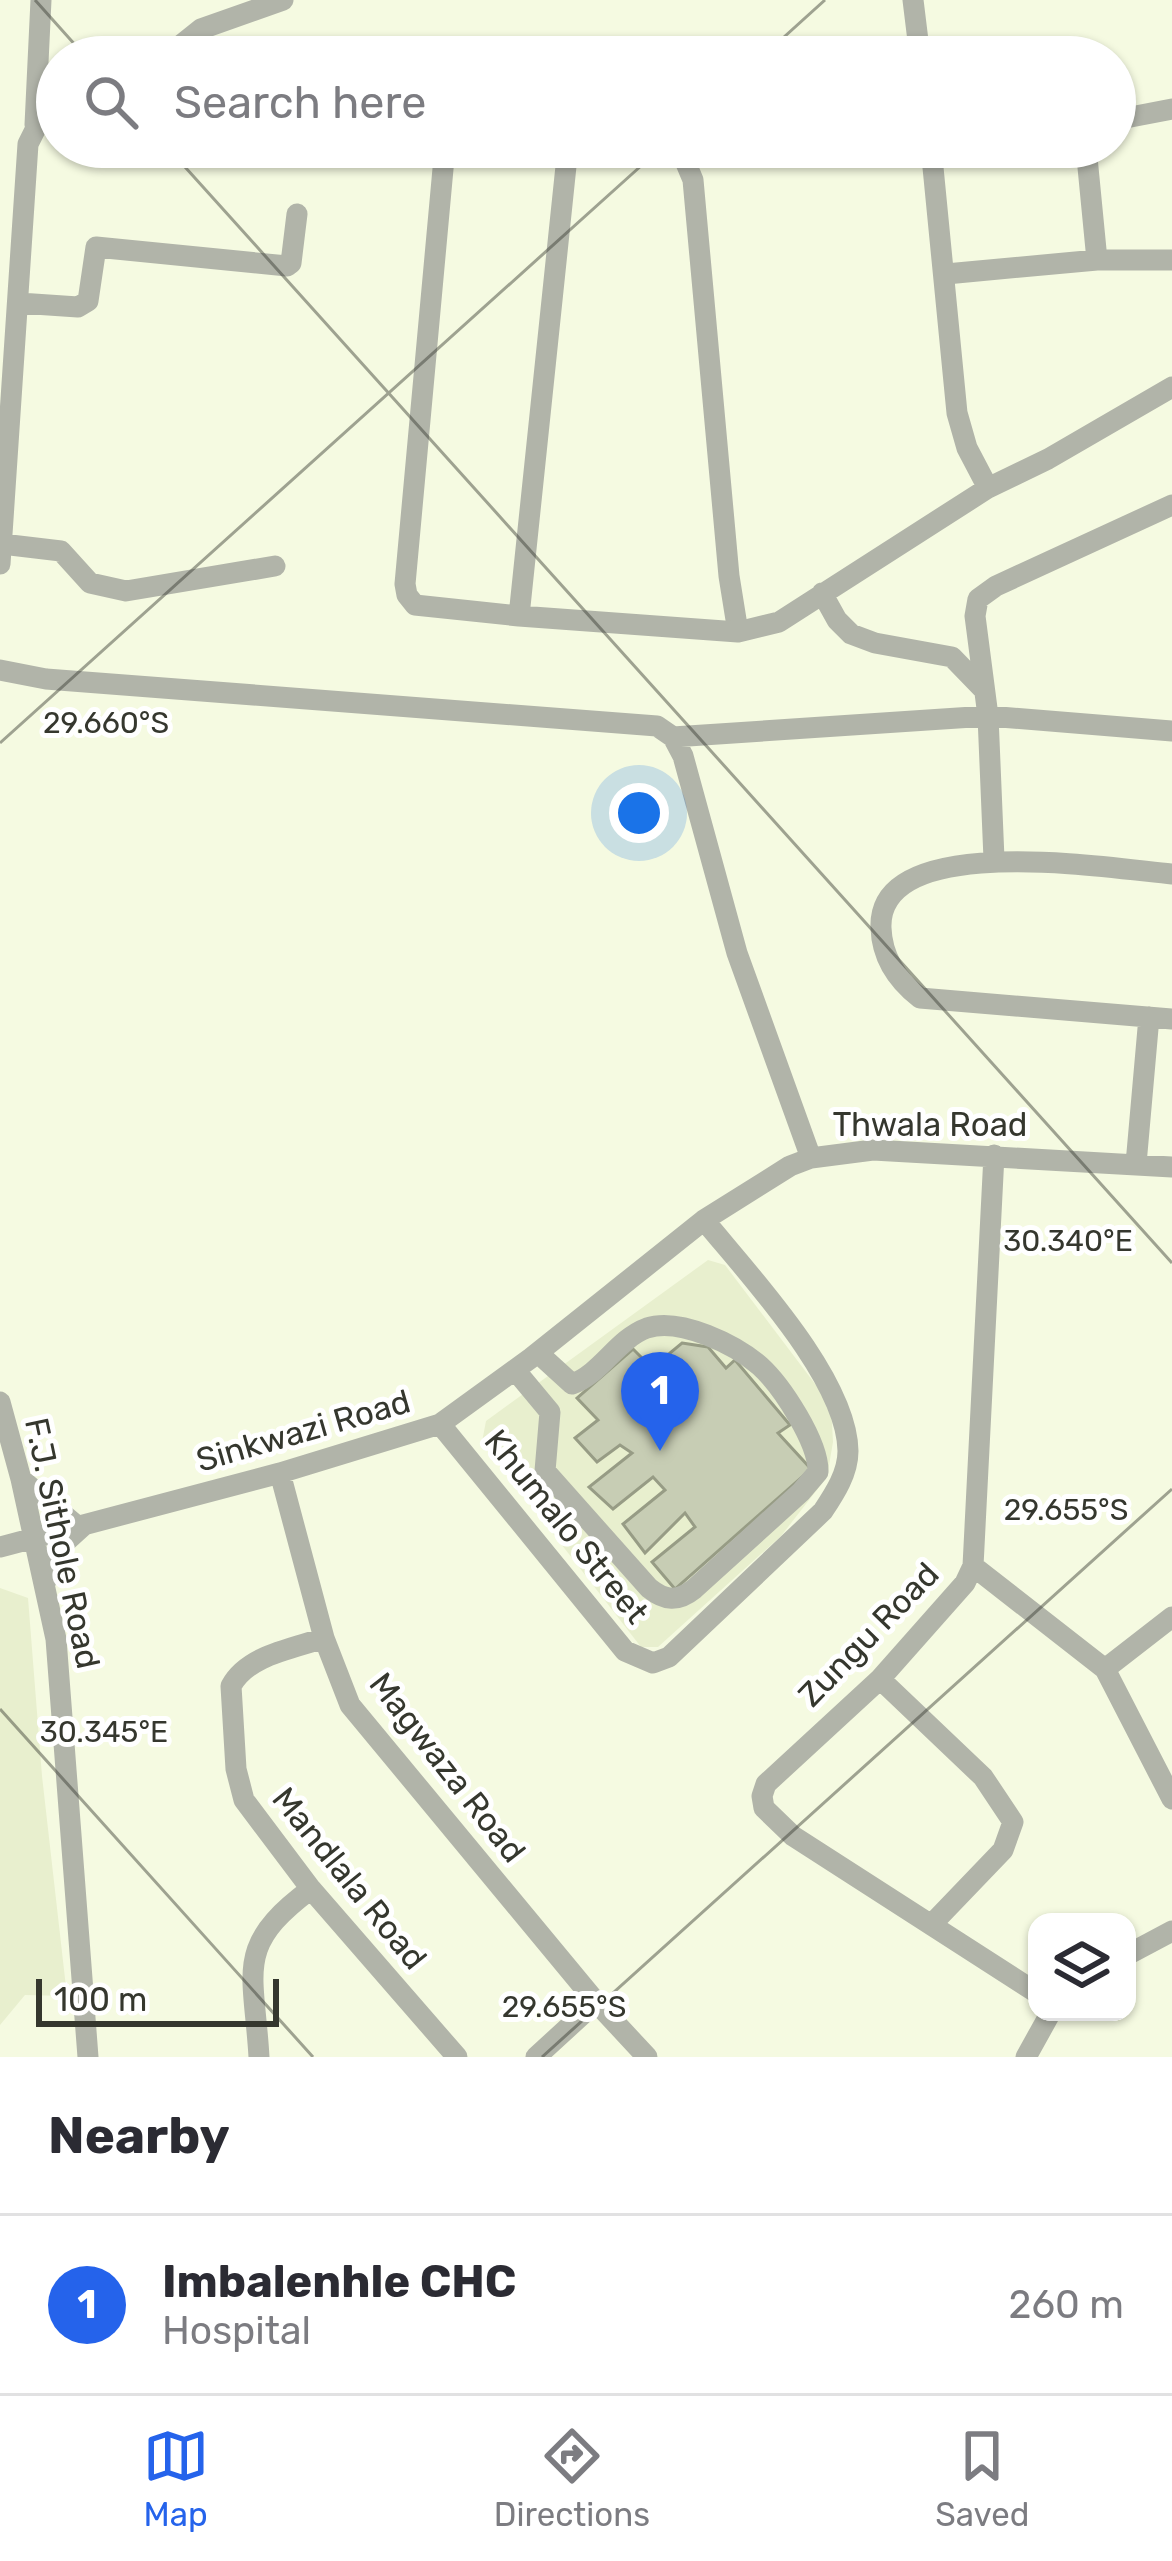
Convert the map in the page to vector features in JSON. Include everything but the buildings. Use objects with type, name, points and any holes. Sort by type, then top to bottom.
[{"type":"street","points":[[39,36],[41,0]]},
{"type":"street","points":[[191,36],[201,28],[283,0]]},
{"type":"street","points":[[913,0],[917,36]]},
{"type":"street","points":[[0,563],[7,407],[19,303],[28,144],[36,104]]},
{"type":"street","points":[[1136,117],[1172,109]]},
{"type":"street","points":[[443,168],[407,596],[415,605],[739,632],[779,622],[988,488],[1172,387]]},
{"type":"street","points":[[519,616],[566,168]]},
{"type":"street","points":[[688,168],[693,180],[729,576],[739,632]]},
{"type":"street","points":[[933,168],[957,413],[967,448],[988,488]]},
{"type":"street","points":[[1088,168],[1097,260]]},
{"type":"street","points":[[19,303],[78,307],[88,301],[96,247],[287,266],[297,214]]},
{"type":"street","points":[[946,274],[1097,260],[1172,260]]},
{"type":"street","points":[[994,859],[988,716],[975,616],[984,592],[1172,505]]},
{"type":"street","points":[[2,544],[61,551],[91,584],[126,591],[275,566]]},
{"type":"street","points":[[822,593],[851,634],[875,644],[952,657],[984,690]]},
{"type":"street","points":[[0,670],[46,679],[657,726],[674,736],[988,716],[1172,730]]},
{"type":"street","points":[[674,736],[737,953],[811,1158]]},
{"type":"street","points":[[1136,1164],[1161,1018],[920,998],[905,987],[886,955],[881,931],[888,897],[918,877],[994,859],[1172,874]]},
{"type":"street","name":"Thwala Road","points":[[704,1220],[790,1166],[838,1152],[1172,1166]]},
{"type":"street","name":"Zungu Road","points":[[994,1155],[973,1566],[965,1583],[880,1679],[777,1772],[761,1796],[764,1808],[793,1836],[1028,1988]]},
{"type":"street","name":"Sinkwazi Road","points":[[0,1547],[280,1473],[440,1424],[538,1353],[704,1220]]},
{"type":"street","name":"Khumalo Street","points":[[440,1424],[625,1651],[653,1663],[668,1658],[823,1511],[837,1491],[848,1450],[835,1398],[819,1370],[704,1220]]},
{"type":"street","points":[[515,1370],[550,1412],[545,1471],[649,1588],[666,1599],[681,1598],[694,1589],[818,1472],[813,1446],[777,1385],[757,1364],[727,1345],[686,1329],[648,1328],[572,1384],[538,1353]]},
{"type":"street","name":"F.J. Sithole Road","points":[[0,1402],[56,1639],[88,2057]]},
{"type":"street","name":"Magwaza Road","points":[[280,1473],[324,1638],[350,1705],[647,2057]]},
{"type":"street","points":[[21,1479],[82,1524],[61,1546],[44,1585]]},
{"type":"street","points":[[973,1566],[1105,1669],[1172,1799]]},
{"type":"street","points":[[1105,1669],[1172,1617]]},
{"type":"street","name":"Mandlala Road","points":[[324,1638],[264,1658],[237,1675],[231,1686],[236,1769],[244,1800],[311,1889],[457,2057]]},
{"type":"street","points":[[880,1679],[983,1777],[1013,1822],[1003,1850],[932,1924]]},
{"type":"street","points":[[259,2057],[253,1960],[259,1937],[311,1889]]},
{"type":"street","points":[[1136,1950],[1172,1931]]},
{"type":"street","points":[[536,2057],[596,2002]]},
{"type":"street","points":[[1026,2057],[1046,2021]]},
{"type":"shaded area","points":[[708,1260],[725,1265],[831,1405],[833,1442],[827,1477],[781,1536],[658,1647],[641,1647],[482,1442],[486,1421]]},
{"type":"shaded area","points":[[0,1588],[28,1598],[67,1996],[25,1995],[0,2025]]},
{"type":"place","name":"Imbalenhle CHC","points":[[660,1451]]}]
